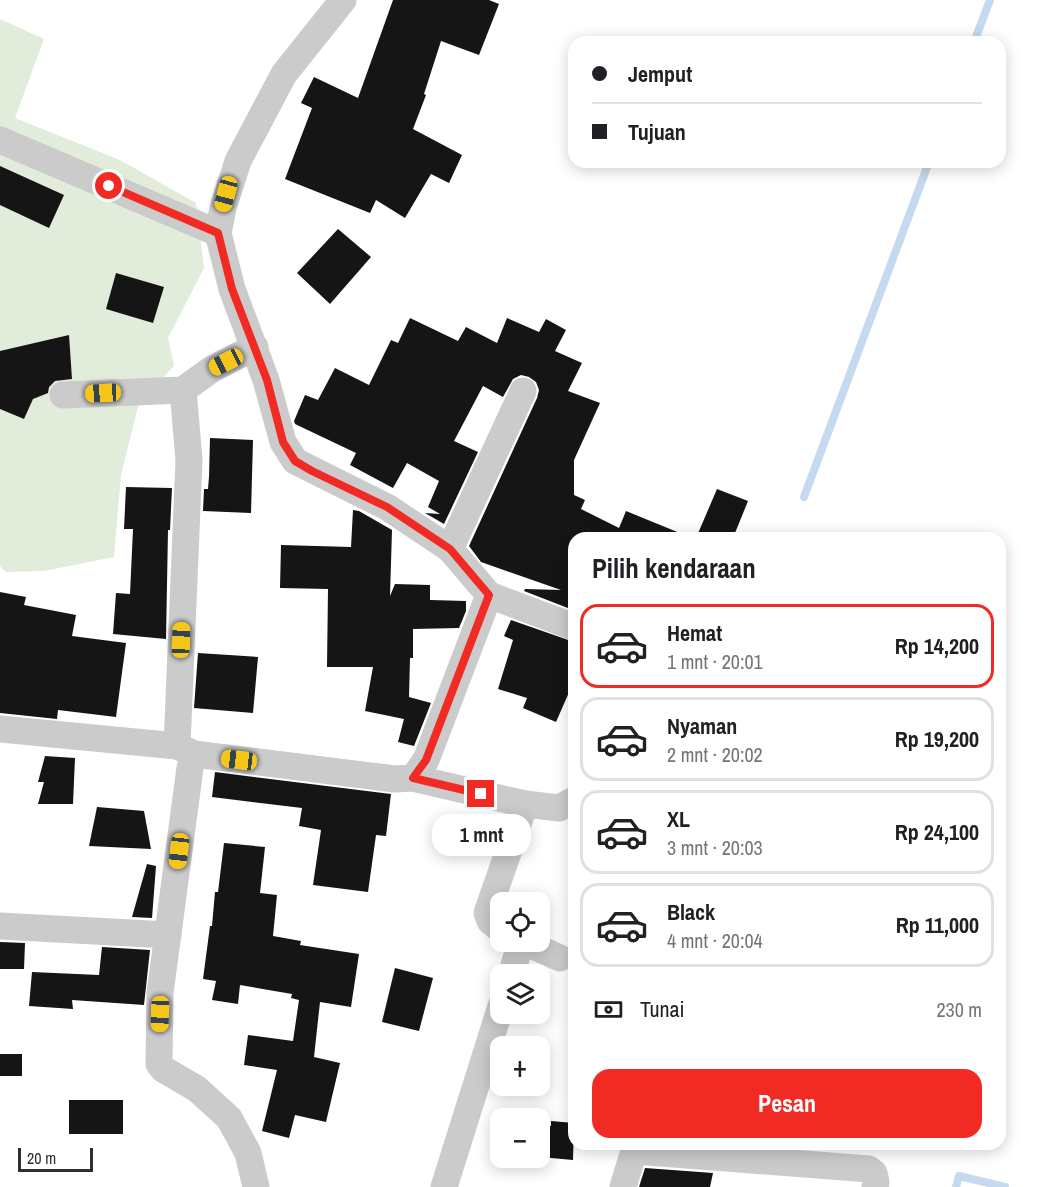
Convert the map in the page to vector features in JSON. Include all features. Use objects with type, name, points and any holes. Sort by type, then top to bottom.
[{"type":"street","points":[[343,0],[284,74],[238,161],[223,208],[218,233],[232,289],[267,380],[283,442],[295,461],[387,507],[450,549],[489,595],[568,623]]},
{"type":"street","points":[[0,140],[218,233]]},
{"type":"street","points":[[63,395],[183,390],[212,369],[255,347]]},
{"type":"street","points":[[183,390],[189,459],[185,750],[190,768],[160,993],[159,1064],[163,1069],[197,1089],[229,1118],[248,1153],[256,1187]]},
{"type":"street","points":[[450,549],[523,391]]},
{"type":"street","points":[[413,778],[426,760],[489,595]]},
{"type":"street","points":[[0,729],[185,750],[395,779],[413,778],[525,804],[559,808],[568,803]]},
{"type":"street","points":[[494,892],[525,804]]},
{"type":"street","points":[[490,904],[487,913],[490,921]]},
{"type":"street","points":[[0,926],[168,935]]},
{"type":"street","points":[[546,952],[560,958]]},
{"type":"street","points":[[444,1187],[495,1024]]},
{"type":"street","points":[[623,1187],[634,1150]]},
{"type":"street","points":[[657,1150],[868,1169],[874,1173],[875,1187]]},
{"type":"green space","points":[[0,19],[44,39],[15,118],[120,160],[196,203],[204,268],[168,338],[174,366],[139,403],[121,475],[114,557],[44,571],[6,572],[0,566]]},
{"type":"building","points":[[393,0],[489,0],[499,4],[479,55],[441,41],[424,94],[426,95],[413,129],[462,155],[449,183],[431,174],[405,218],[376,200],[370,213],[285,179],[312,108],[301,103],[314,77],[358,98]]},
{"type":"building","points":[[0,166],[64,195],[49,228],[0,205]]},
{"type":"building","points":[[338,229],[371,257],[330,304],[297,273]]},
{"type":"building","points":[[116,273],[164,287],[153,323],[106,309]]},
{"type":"building","points":[[410,318],[458,341],[466,327],[497,343],[507,318],[539,332],[546,319],[566,330],[555,351],[582,363],[568,391],[600,403],[574,460],[574,495],[585,500],[581,509],[619,528],[626,511],[677,532],[568,532],[568,608],[524,591],[525,589],[561,590],[481,562],[469,546],[537,398],[539,390],[536,382],[521,375],[513,379],[503,397],[483,386],[454,441],[478,452],[444,524],[425,513],[440,514],[428,507],[439,481],[407,463],[393,488],[350,465],[356,453],[295,424],[294,421],[305,395],[318,400],[335,368],[369,385],[391,340],[398,343]]},
{"type":"building","points":[[69,335],[72,379],[55,381],[49,387],[48,393],[33,399],[24,419],[0,409],[0,351]]},
{"type":"building","points":[[210,438],[253,440],[251,513],[203,511],[204,489],[208,489]]},
{"type":"building","points":[[126,487],[172,488],[170,530],[168,530],[166,639],[113,634],[116,593],[130,594],[133,529],[124,529]]},
{"type":"building","points":[[717,489],[748,501],[735,532],[699,532]]},
{"type":"building","points":[[353,510],[359,511],[392,530],[390,596],[395,584],[430,585],[430,600],[466,601],[466,611],[459,628],[413,629],[409,697],[431,703],[414,746],[398,742],[404,719],[365,711],[373,667],[327,667],[328,589],[280,588],[281,545],[351,547]]},
{"type":"building","points":[[0,592],[26,597],[24,605],[76,615],[72,636],[126,643],[116,717],[58,710],[57,719],[0,713]]},
{"type":"building","points":[[511,620],[568,640],[568,695],[556,722],[523,708],[527,698],[498,689],[513,640],[504,636]]},
{"type":"building","points":[[198,653],[258,657],[253,713],[194,708]]},
{"type":"building","points":[[45,756],[75,758],[73,804],[38,804],[44,782],[38,782]]},
{"type":"building","points":[[215,772],[391,794],[386,836],[376,835],[368,892],[313,885],[321,830],[299,826],[302,808],[212,797]]},
{"type":"building","points":[[97,807],[144,811],[151,849],[89,846]]},
{"type":"building","points":[[224,843],[265,847],[260,893],[277,895],[273,936],[301,941],[300,945],[359,954],[351,1007],[320,1002],[314,1057],[340,1063],[326,1122],[295,1115],[289,1138],[262,1131],[277,1070],[244,1065],[248,1035],[293,1041],[299,1000],[291,998],[292,994],[240,985],[238,1004],[212,1000],[216,981],[203,979]]},
{"type":"building","points":[[147,864],[156,866],[152,918],[132,917]]},
{"type":"building","points":[[0,942],[25,943],[24,969],[0,969]]},
{"type":"building","points":[[102,947],[150,950],[144,1005],[72,1000],[73,1009],[29,1006],[32,972],[99,975]]},
{"type":"building","points":[[395,968],[433,978],[419,1031],[382,1022]]},
{"type":"building","points":[[0,1054],[22,1054],[22,1076],[0,1076]]},
{"type":"building","points":[[69,1100],[123,1100],[123,1134],[69,1134]]},
{"type":"building","points":[[551,1121],[568,1122],[568,1150],[573,1150],[573,1160],[550,1158]]},
{"type":"building","points":[[645,1168],[713,1173],[710,1187],[639,1187]]},
{"type":"waterway","points":[[976,36],[990,0]]},
{"type":"waterway","points":[[804,497],[927,168]]},
{"type":"waterway","points":[[956,1187],[959,1176],[1005,1187]]},
{"type":"route","points":[[109,186],[218,233],[232,289],[267,380],[283,442],[295,461],[387,507],[450,549],[489,595],[426,760],[413,778],[481,794]]}]
